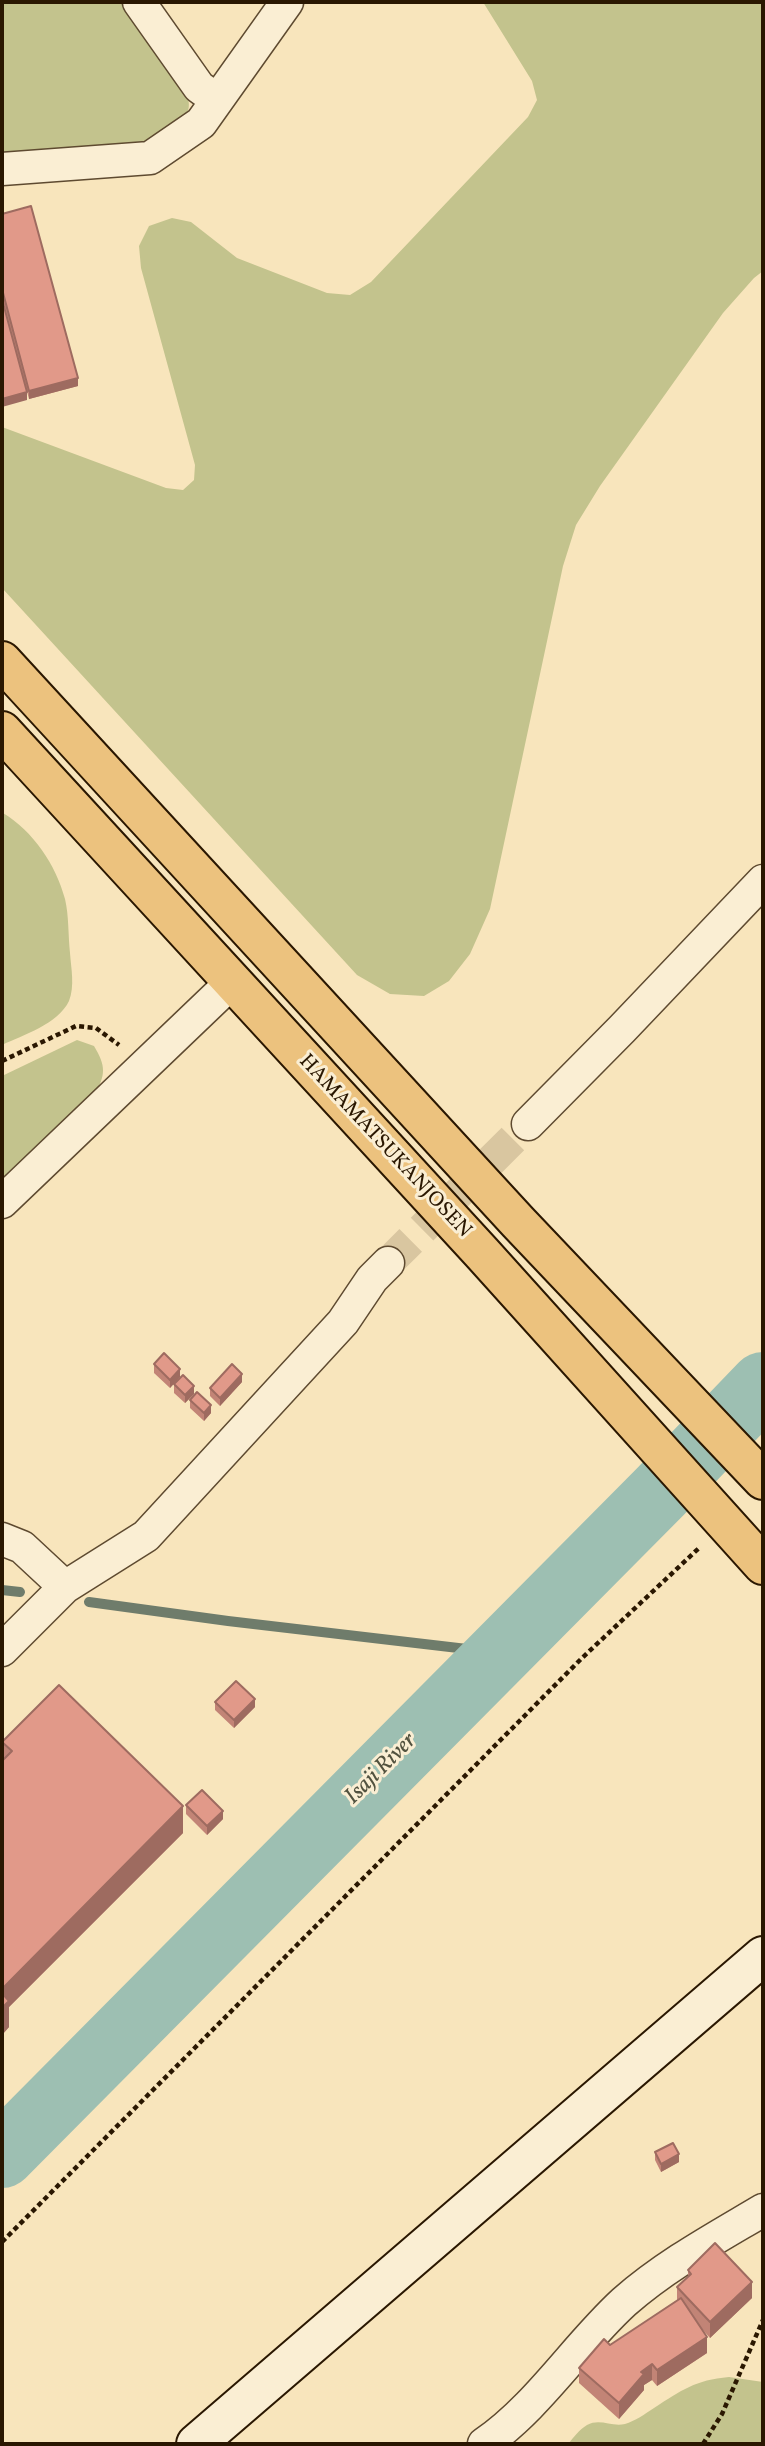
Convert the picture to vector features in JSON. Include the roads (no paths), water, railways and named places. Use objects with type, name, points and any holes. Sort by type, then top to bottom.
[{"type":"main road","points":[[2,661],[517,1222],[759,1476]]},
{"type":"main road","name":"HAMAMATSUKANJOSEN","points":[[2,731],[763,1565]]},
{"type":"street","points":[[139,2],[200,87],[218,100]]},
{"type":"street","points":[[2,169],[149,158],[201,123],[287,2]]},
{"type":"street","points":[[528,1124],[763,881]]},
{"type":"street","points":[[2,1202],[232,982]]},
{"type":"street","points":[[2,1650],[65,1587],[146,1536],[343,1322],[372,1279],[388,1263]]},
{"type":"street","points":[[2,1539],[22,1547],[65,1587]]},
{"type":"street","points":[[196,2444],[763,1956]]},
{"type":"street","points":[[484,2444],[510,2423],[622,2304],[652,2278],[763,2210]]},
{"type":"waterway","name":"Isaji River","points":[[2,2155],[763,1385]]},
{"type":"waterway","points":[[2,1590],[20,1592]]},
{"type":"waterway","points":[[89,1602],[501,1653]]},
{"type":"tunnel","points":[[388,1263],[528,1124]]}]
